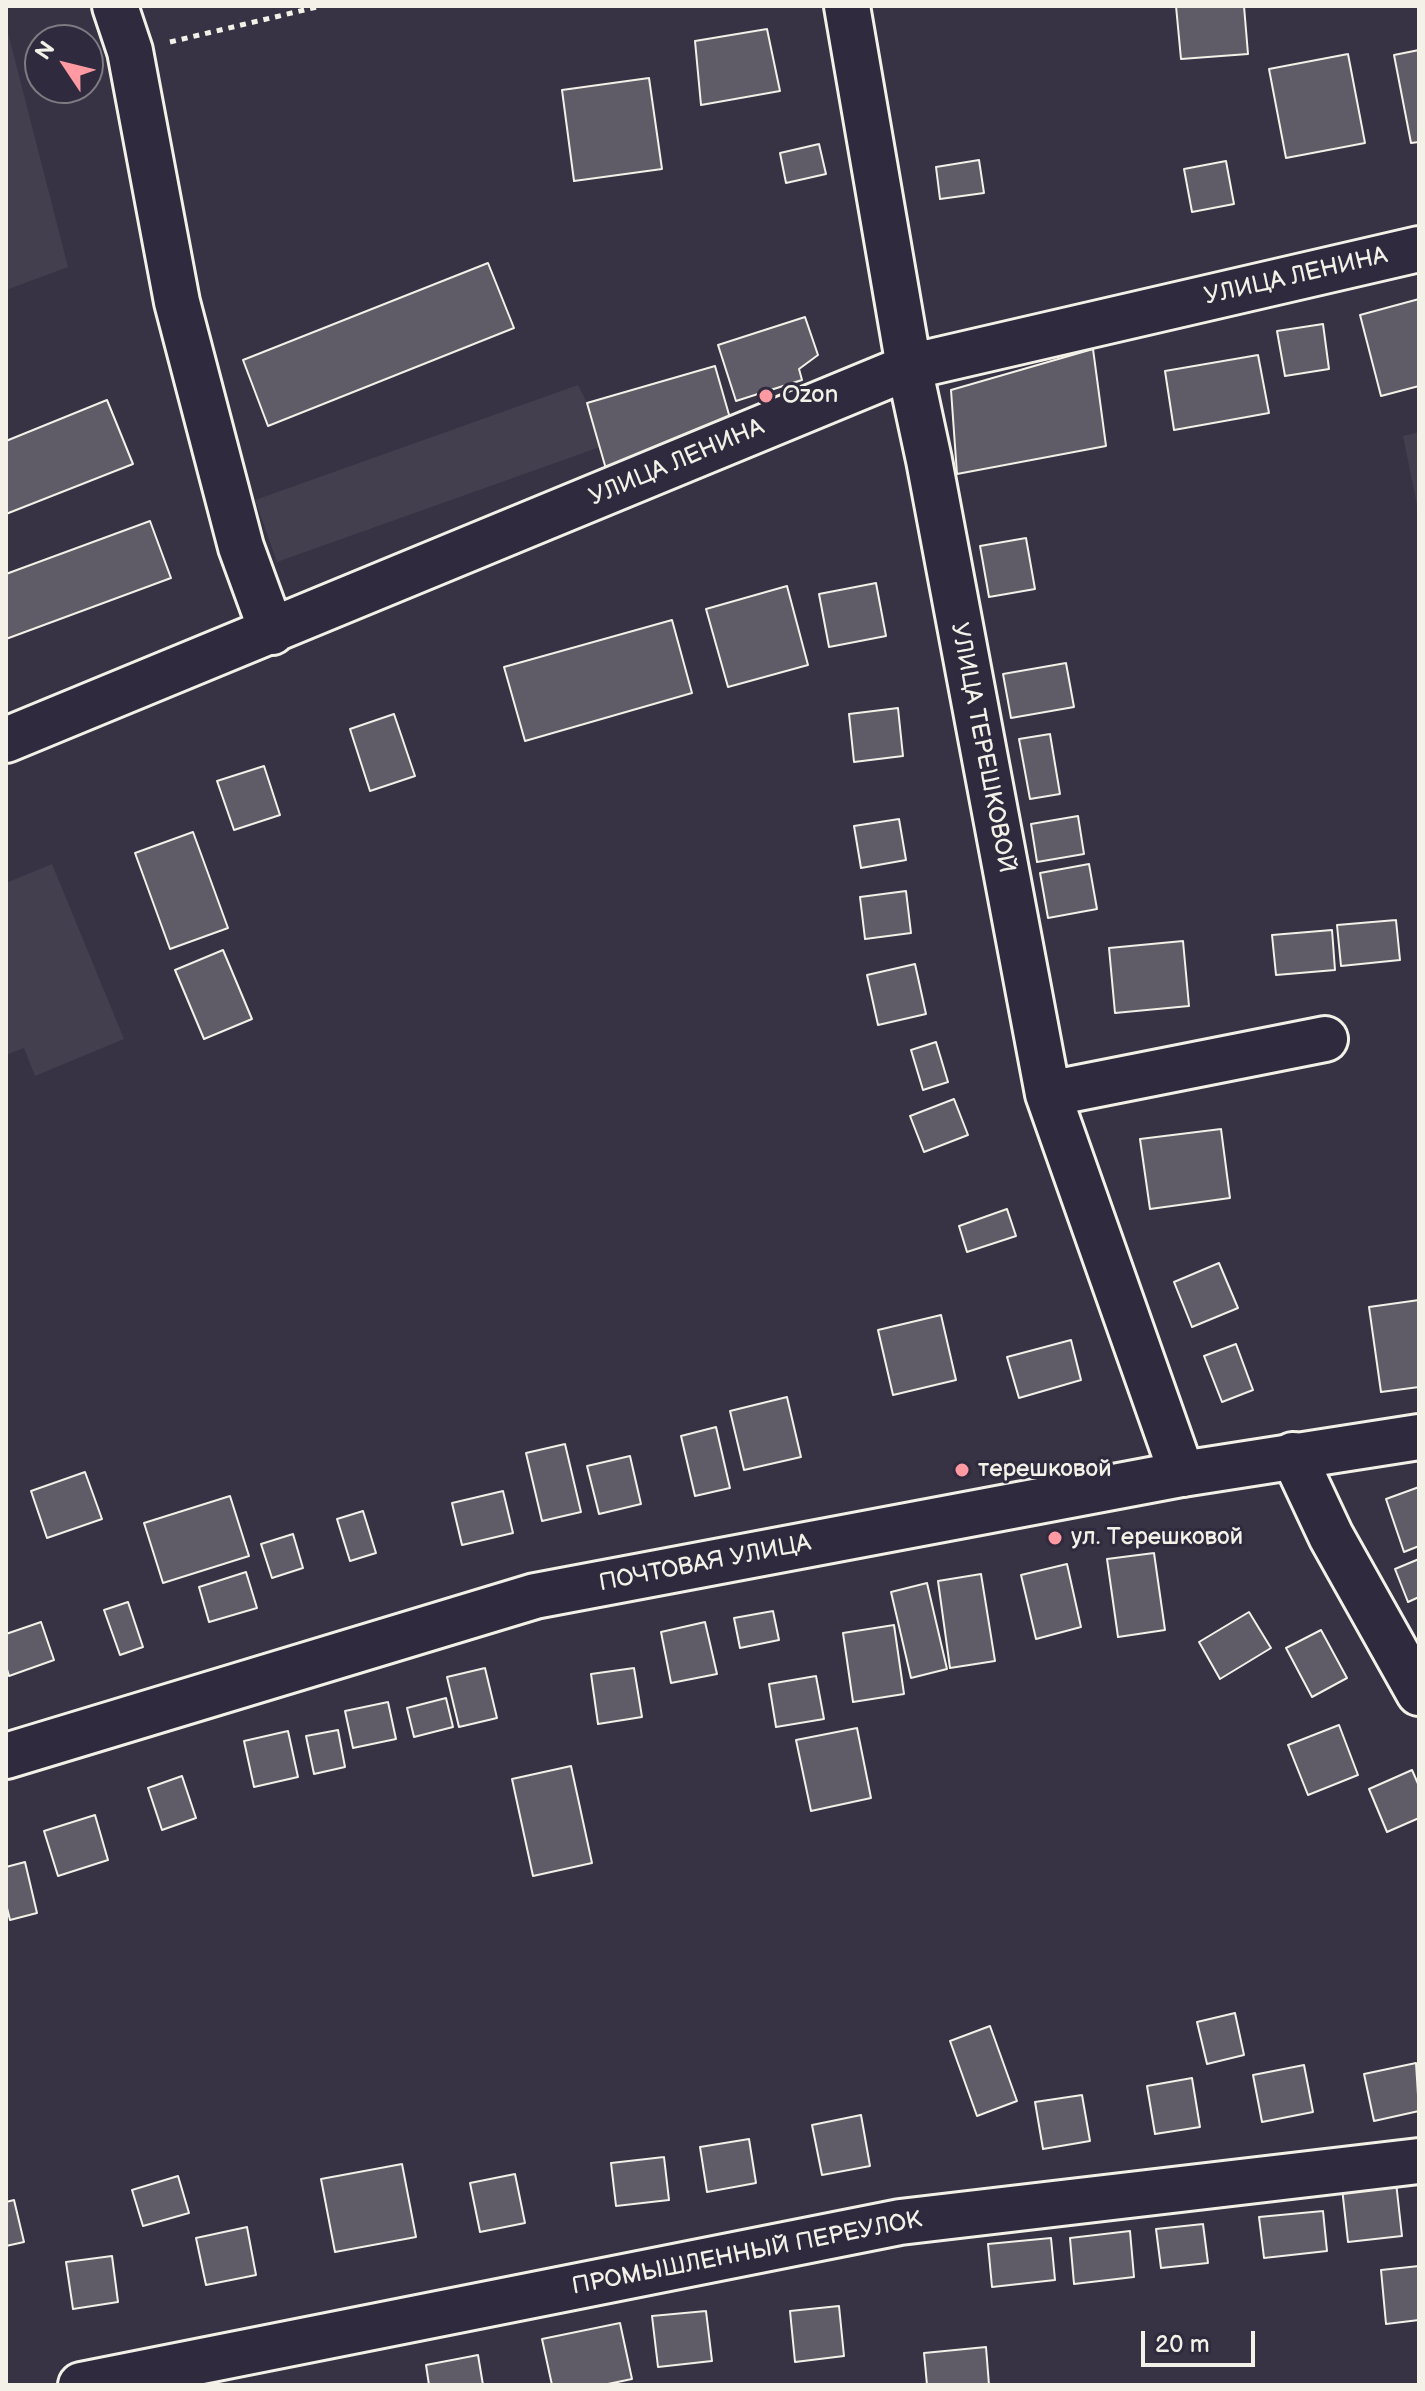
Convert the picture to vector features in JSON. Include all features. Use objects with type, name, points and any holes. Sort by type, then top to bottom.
[{"type":"street","points":[[115,6],[130,51],[177,302],[241,547],[272,632]]},
{"type":"street","name":"УЛИЦА ТЕРЕШКОВОЙ","points":[[847,6],[909,367],[1048,1094],[1182,1474]]},
{"type":"street","name":"УЛИЦА ЛЕНИНА","points":[[6,740],[909,367],[1419,249]]},
{"type":"street","points":[[1048,1094],[1325,1039]]},
{"type":"street","name":"ПОЧТОВАЯ УЛИЦА","points":[[6,1756],[535,1596],[1182,1474],[1419,1437]]},
{"type":"street","points":[[1293,1455],[1331,1536],[1419,1693]]},
{"type":"street","name":"ПРОМЫШЛЕННЫЙ ПЕРЕУЛОК","points":[[81,2385],[900,2222],[1419,2161]]},
{"type":"path","points":[[130,51],[321,6]]},
{"type":"shaded area","points":[[6,25],[68,267],[6,290]]},
{"type":"shaded area","points":[[578,385],[587,403],[600,447],[277,562],[255,500]]},
{"type":"shaded area","points":[[1419,432],[1419,515],[1403,436]]},
{"type":"shaded area","points":[[52,864],[124,1039],[35,1076],[24,1048],[6,1055],[6,883]]},
{"type":"building","points":[[1176,6],[1244,6],[1248,54],[1181,59]]},
{"type":"building","points":[[767,29],[780,91],[701,105],[695,41]]},
{"type":"building","points":[[1419,50],[1419,142],[1411,143],[1394,55]]},
{"type":"building","points":[[1348,54],[1365,143],[1286,158],[1269,69]]},
{"type":"building","points":[[649,78],[662,169],[574,181],[562,90]]},
{"type":"building","points":[[819,144],[826,174],[786,183],[780,153]]},
{"type":"building","points":[[979,160],[984,193],[940,199],[936,167]]},
{"type":"building","points":[[1226,161],[1234,204],[1192,212],[1184,169]]},
{"type":"building","points":[[488,263],[514,328],[268,426],[243,360]]},
{"type":"building","points":[[1419,299],[1419,386],[1381,396],[1360,315]]},
{"type":"building","points":[[805,317],[818,355],[799,369],[802,380],[736,401],[718,345]]},
{"type":"building","points":[[1323,324],[1329,369],[1285,376],[1277,331]]},
{"type":"building","points":[[1093,349],[1106,446],[957,474],[951,390]]},
{"type":"building","points":[[1258,355],[1269,413],[1174,430],[1165,371]]},
{"type":"building","points":[[715,366],[734,432],[606,469],[587,403]]},
{"type":"building","points":[[107,400],[133,464],[6,514],[6,441]]},
{"type":"building","points":[[150,521],[171,578],[6,639],[6,574]]},
{"type":"building","points":[[1026,538],[1035,589],[989,597],[980,546]]},
{"type":"building","points":[[876,583],[886,636],[829,647],[819,594]]},
{"type":"building","points":[[787,586],[808,665],[728,687],[706,609]]},
{"type":"building","points":[[672,620],[692,693],[525,741],[504,667]]},
{"type":"building","points":[[1066,663],[1074,707],[1011,718],[1003,674]]},
{"type":"building","points":[[898,708],[903,756],[854,762],[849,714]]},
{"type":"building","points":[[394,714],[415,776],[370,791],[350,729]]},
{"type":"building","points":[[1050,734],[1060,794],[1030,799],[1019,739]]},
{"type":"building","points":[[264,766],[280,815],[234,830],[217,781]]},
{"type":"building","points":[[1078,816],[1084,854],[1037,862],[1031,824]]},
{"type":"building","points":[[899,819],[906,860],[861,868],[854,826]]},
{"type":"building","points":[[193,832],[228,928],[170,949],[135,853]]},
{"type":"building","points":[[1089,864],[1097,909],[1048,918],[1040,873]]},
{"type":"building","points":[[906,891],[911,933],[865,939],[860,897]]},
{"type":"building","points":[[1396,920],[1400,960],[1341,966],[1337,925]]},
{"type":"building","points":[[1332,930],[1335,970],[1276,975],[1272,935]]},
{"type":"building","points":[[1183,941],[1189,1006],[1115,1013],[1109,948]]},
{"type":"building","points":[[223,950],[252,1019],[204,1039],[175,970]]},
{"type":"building","points":[[915,964],[926,1014],[878,1025],[867,975]]},
{"type":"building","points":[[936,1042],[948,1082],[923,1090],[911,1050]]},
{"type":"building","points":[[954,1099],[968,1135],[924,1152],[910,1116]]},
{"type":"building","points":[[1221,1129],[1230,1198],[1150,1209],[1140,1139]]},
{"type":"building","points":[[1007,1209],[1016,1236],[967,1252],[959,1226]]},
{"type":"building","points":[[1219,1263],[1238,1308],[1192,1327],[1174,1282]]},
{"type":"building","points":[[1419,1300],[1419,1387],[1381,1392],[1369,1307]]},
{"type":"building","points":[[941,1315],[956,1380],[893,1395],[878,1330]]},
{"type":"building","points":[[1071,1340],[1081,1380],[1019,1398],[1007,1357]]},
{"type":"building","points":[[1236,1344],[1253,1390],[1222,1402],[1204,1356]]},
{"type":"building","points":[[787,1397],[801,1457],[744,1470],[730,1411]]},
{"type":"building","points":[[716,1427],[730,1488],[695,1496],[681,1436]]},
{"type":"building","points":[[565,1444],[581,1512],[542,1521],[526,1453]]},
{"type":"building","points":[[630,1456],[641,1504],[599,1514],[587,1466]]},
{"type":"building","points":[[85,1472],[102,1519],[47,1538],[31,1491]]},
{"type":"building","points":[[1419,1487],[1419,1546],[1404,1552],[1386,1499]]},
{"type":"building","points":[[503,1491],[513,1533],[462,1545],[452,1503]]},
{"type":"building","points":[[230,1496],[249,1556],[163,1583],[144,1523]]},
{"type":"building","points":[[363,1511],[376,1553],[350,1561],[337,1519]]},
{"type":"building","points":[[293,1534],[303,1568],[272,1578],[261,1544]]},
{"type":"building","points":[[1154,1553],[1165,1630],[1118,1637],[1107,1559]]},
{"type":"building","points":[[1419,1559],[1419,1597],[1408,1602],[1395,1569]]},
{"type":"building","points":[[1067,1564],[1081,1627],[1036,1639],[1021,1575]]},
{"type":"building","points":[[246,1572],[257,1608],[209,1622],[199,1587]]},
{"type":"building","points":[[981,1574],[995,1661],[950,1668],[938,1581]]},
{"type":"building","points":[[927,1583],[947,1669],[911,1678],[891,1592]]},
{"type":"building","points":[[128,1602],[143,1647],[120,1655],[104,1610]]},
{"type":"building","points":[[773,1611],[779,1640],[740,1648],[734,1618]]},
{"type":"building","points":[[1249,1612],[1271,1648],[1220,1679],[1199,1642]]},
{"type":"building","points":[[41,1622],[54,1660],[9,1676],[6,1634]]},
{"type":"building","points":[[705,1622],[717,1674],[671,1683],[661,1632]]},
{"type":"building","points":[[894,1625],[904,1694],[853,1702],[843,1633]]},
{"type":"building","points":[[1321,1630],[1347,1678],[1312,1697],[1286,1648]]},
{"type":"building","points":[[485,1668],[497,1718],[459,1727],[447,1677]]},
{"type":"building","points":[[634,1668],[642,1717],[598,1724],[591,1674]]},
{"type":"building","points":[[816,1676],[824,1719],[776,1727],[769,1684]]},
{"type":"building","points":[[446,1698],[453,1727],[414,1737],[407,1708]]},
{"type":"building","points":[[388,1702],[396,1739],[353,1748],[345,1711]]},
{"type":"building","points":[[1339,1725],[1358,1775],[1308,1795],[1288,1745]]},
{"type":"building","points":[[857,1728],[871,1798],[811,1811],[796,1740]]},
{"type":"building","points":[[338,1730],[345,1767],[314,1774],[306,1736]]},
{"type":"building","points":[[288,1731],[298,1777],[254,1787],[244,1741]]},
{"type":"building","points":[[571,1766],[592,1863],[533,1876],[512,1779]]},
{"type":"building","points":[[1412,1770],[1419,1786],[1419,1818],[1387,1832],[1369,1789]]},
{"type":"building","points":[[182,1776],[196,1818],[162,1830],[148,1788]]},
{"type":"building","points":[[95,1815],[108,1860],[58,1876],[44,1831]]},
{"type":"building","points":[[25,1862],[37,1913],[10,1920],[6,1904],[6,1867]]},
{"type":"building","points":[[1235,2013],[1244,2055],[1207,2064],[1197,2022]]},
{"type":"building","points":[[990,2026],[1017,2101],[977,2116],[950,2041]]},
{"type":"building","points":[[1416,2063],[1419,2111],[1374,2121],[1364,2074]]},
{"type":"building","points":[[1304,2065],[1313,2112],[1262,2122],[1253,2075]]},
{"type":"building","points":[[1192,2078],[1200,2127],[1155,2134],[1147,2086]]},
{"type":"building","points":[[1082,2095],[1090,2141],[1043,2149],[1035,2102]]},
{"type":"building","points":[[861,2115],[870,2166],[822,2175],[812,2125]]},
{"type":"building","points":[[749,2139],[756,2183],[707,2192],[700,2147]]},
{"type":"building","points":[[664,2157],[669,2200],[616,2206],[611,2163]]},
{"type":"building","points":[[402,2164],[416,2237],[335,2252],[321,2179]]},
{"type":"building","points":[[515,2174],[525,2223],[480,2232],[470,2183]]},
{"type":"building","points":[[178,2176],[189,2213],[143,2226],[132,2190]]},
{"type":"building","points":[[1396,2182],[1402,2236],[1348,2242],[1342,2188]]},
{"type":"building","points":[[14,2200],[24,2242],[6,2246],[6,2202]]},
{"type":"building","points":[[1323,2211],[1327,2251],[1264,2258],[1259,2217]]},
{"type":"building","points":[[1203,2224],[1208,2263],[1161,2268],[1156,2229]]},
{"type":"building","points":[[247,2227],[256,2275],[206,2285],[196,2238]]},
{"type":"building","points":[[1130,2231],[1134,2277],[1074,2284],[1070,2238]]},
{"type":"building","points":[[1051,2238],[1055,2280],[992,2287],[988,2244]]},
{"type":"building","points":[[112,2256],[118,2302],[73,2309],[66,2262]]},
{"type":"building","points":[[1419,2266],[1419,2320],[1386,2324],[1381,2270]]},
{"type":"building","points":[[839,2306],[844,2356],[795,2362],[790,2311]]},
{"type":"building","points":[[706,2311],[712,2361],[658,2367],[652,2316]]},
{"type":"building","points":[[620,2323],[632,2379],[603,2385],[552,2385],[542,2339]]},
{"type":"building","points":[[986,2347],[989,2385],[927,2385],[924,2353]]},
{"type":"building","points":[[478,2355],[483,2385],[429,2385],[426,2365]]},
{"type":"place","name":"Ozon","points":[[766,396]]},
{"type":"place","name":"терешковой","points":[[962,1470]]},
{"type":"place","name":"ул. Терешковой","points":[[1055,1538]]}]
